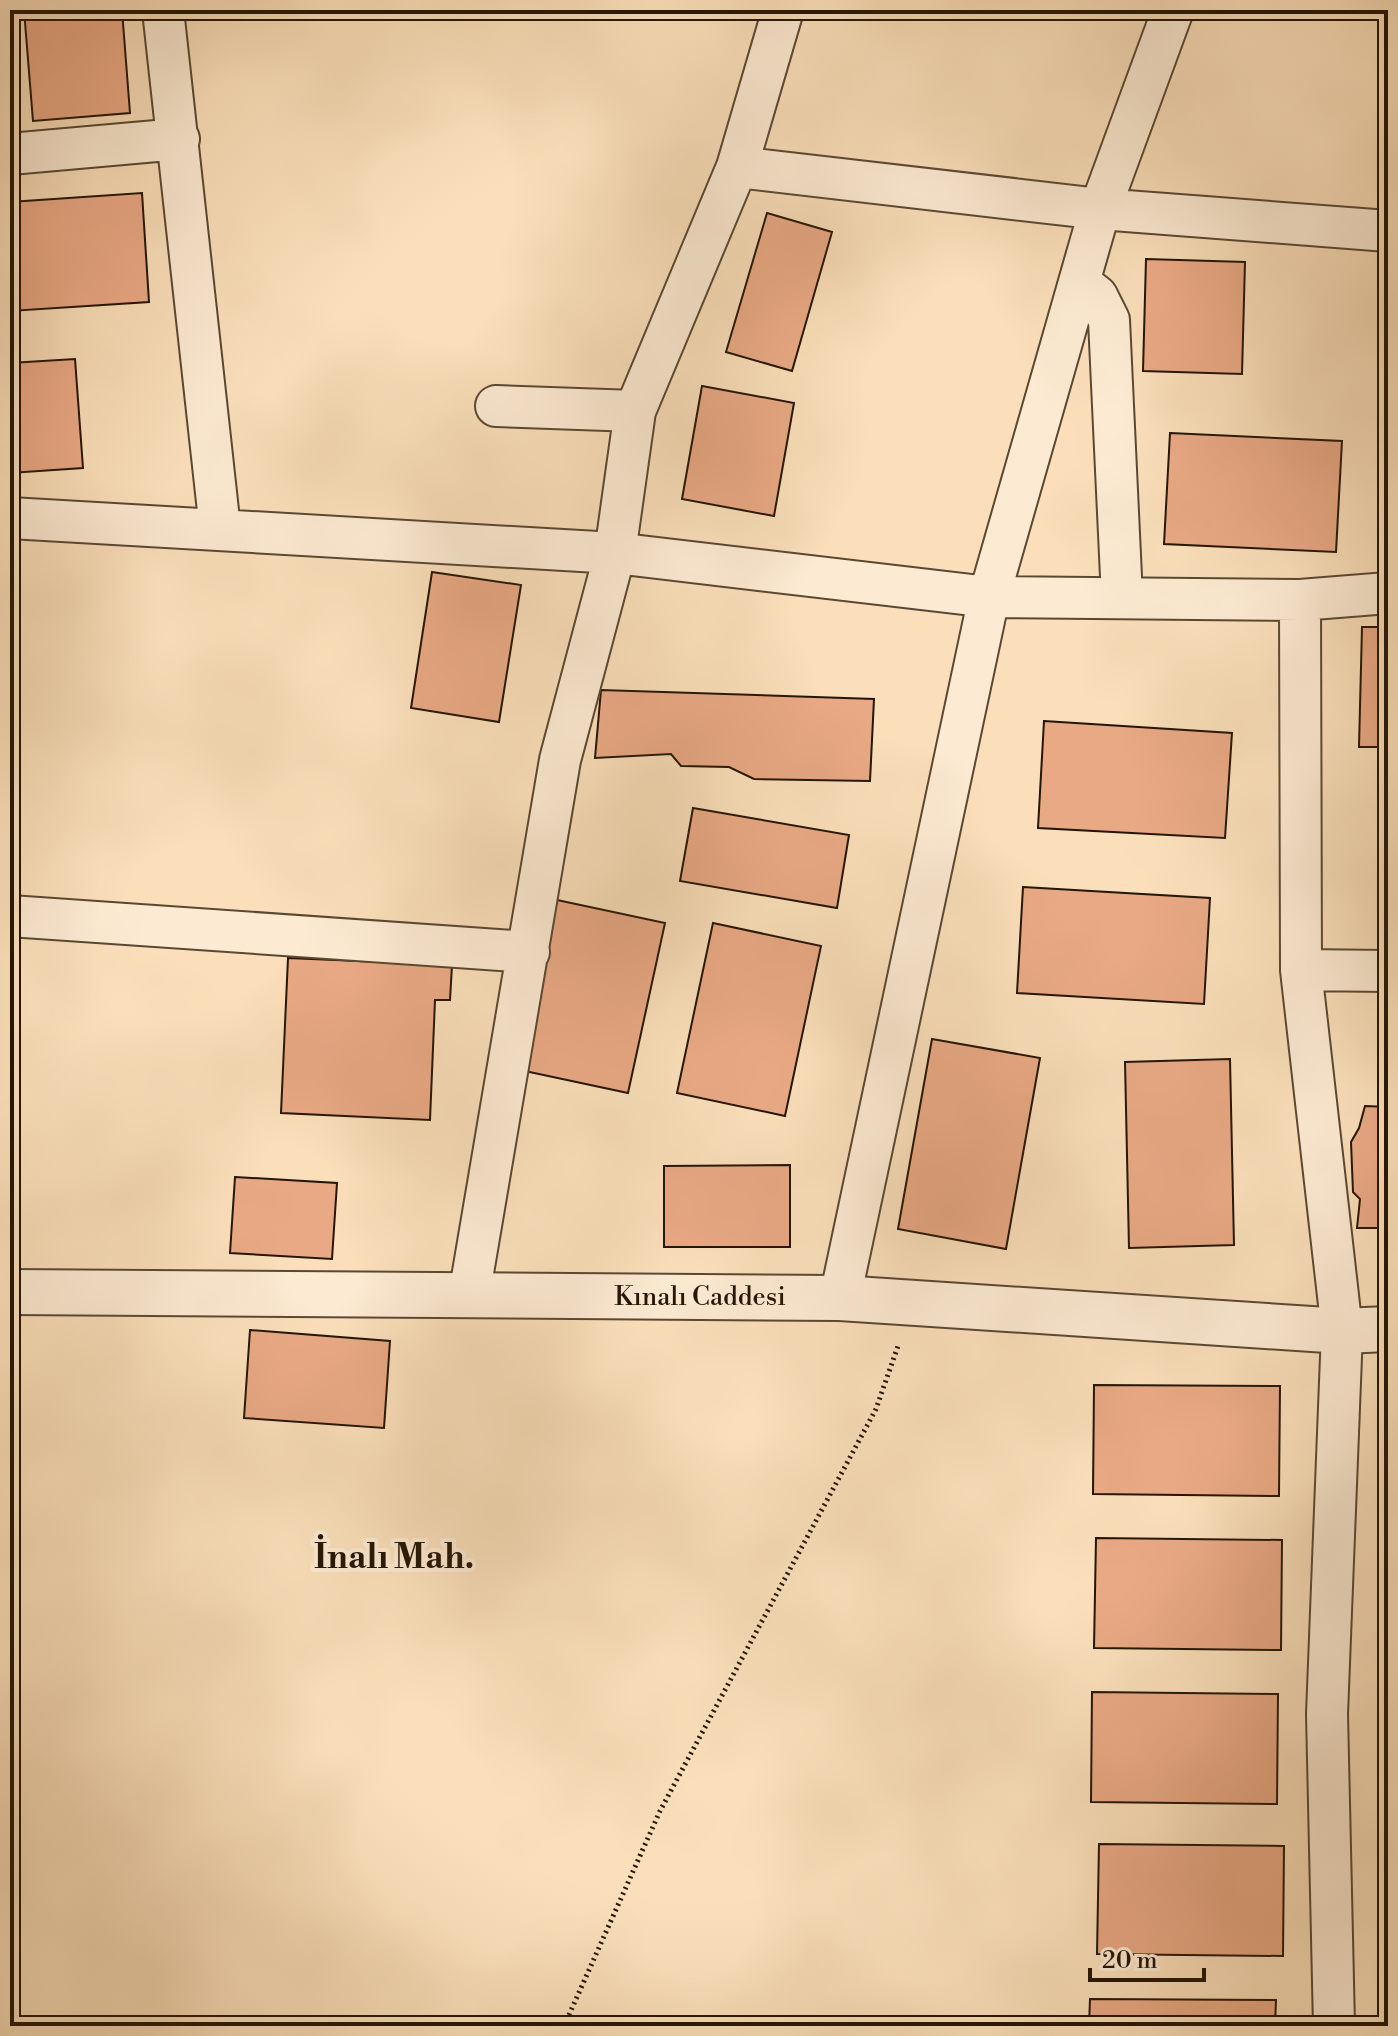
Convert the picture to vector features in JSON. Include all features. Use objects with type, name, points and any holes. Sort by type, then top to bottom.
[{"type":"street","points":[[163,10],[220,529]]},
{"type":"street","points":[[469,1296],[560,760],[615,553],[635,411],[737,167],[783,10]]},
{"type":"street","points":[[840,1298],[989,597],[1100,209],[1173,10]]},
{"type":"street","points":[[10,154],[179,139]]},
{"type":"street","points":[[737,167],[1100,209],[1388,231]]},
{"type":"street","points":[[1079,282],[1097,296],[1109,320],[1122,598]]},
{"type":"street","points":[[496,406],[635,411]]},
{"type":"street","points":[[10,518],[615,553],[989,597],[1300,600],[1388,593]]},
{"type":"street","points":[[1300,600],[1301,970],[1342,1331],[1327,1714],[1334,2026]]},
{"type":"street","points":[[10,916],[529,952]]},
{"type":"street","points":[[1301,970],[1388,971]]},
{"type":"street","name":"Kınalı Caddesi","points":[[10,1292],[840,1298],[1342,1331],[1388,1329]]},
{"type":"path","points":[[564,2026],[660,1811],[876,1409],[891,1373],[908,1302]]},
{"type":"building","points":[[24,10],[122,10],[130,113],[33,121]]},
{"type":"building","points":[[142,193],[149,302],[10,311],[10,202]]},
{"type":"building","points":[[767,213],[832,232],[792,371],[726,352]]},
{"type":"building","points":[[1146,259],[1245,262],[1242,374],[1143,371]]},
{"type":"building","points":[[75,359],[83,468],[10,473],[10,363]]},
{"type":"building","points":[[702,386],[794,403],[774,516],[682,499]]},
{"type":"building","points":[[1170,433],[1342,441],[1336,552],[1164,544]]},
{"type":"building","points":[[432,572],[521,585],[499,722],[411,708]]},
{"type":"building","points":[[1362,627],[1388,627],[1388,747],[1359,747]]},
{"type":"building","points":[[601,690],[874,699],[870,781],[754,779],[729,767],[681,766],[671,754],[595,758]]},
{"type":"building","points":[[1044,721],[1232,733],[1225,838],[1038,828]]},
{"type":"building","points":[[693,808],[849,835],[837,908],[680,881]]},
{"type":"building","points":[[1023,887],[1210,898],[1204,1004],[1017,993]]},
{"type":"building","points":[[557,900],[665,923],[628,1093],[520,1070]]},
{"type":"building","points":[[713,923],[821,946],[785,1116],[677,1093]]},
{"type":"building","points":[[288,958],[452,965],[450,1000],[435,1000],[430,1120],[281,1113]]},
{"type":"building","points":[[932,1039],[1040,1058],[1006,1249],[898,1229]]},
{"type":"building","points":[[1230,1059],[1234,1245],[1129,1248],[1125,1062]]},
{"type":"building","points":[[1365,1106],[1388,1107],[1388,1228],[1357,1228],[1360,1199],[1353,1192],[1351,1142]]},
{"type":"building","points":[[790,1165],[790,1247],[664,1247],[664,1166]]},
{"type":"building","points":[[235,1177],[337,1183],[332,1259],[230,1253]]},
{"type":"building","points":[[250,1330],[390,1341],[384,1428],[244,1418]]},
{"type":"building","points":[[1094,1385],[1280,1386],[1279,1496],[1093,1494]]},
{"type":"building","points":[[1096,1538],[1282,1540],[1281,1650],[1094,1648]]},
{"type":"building","points":[[1092,1692],[1278,1694],[1277,1804],[1091,1802]]},
{"type":"building","points":[[1099,1844],[1284,1846],[1283,1956],[1097,1954]]},
{"type":"building","points":[[1090,1999],[1276,2000],[1275,2026],[1089,2026]]},
{"type":"district","name":"İnalı Mah.","points":[[394,1558]]}]
